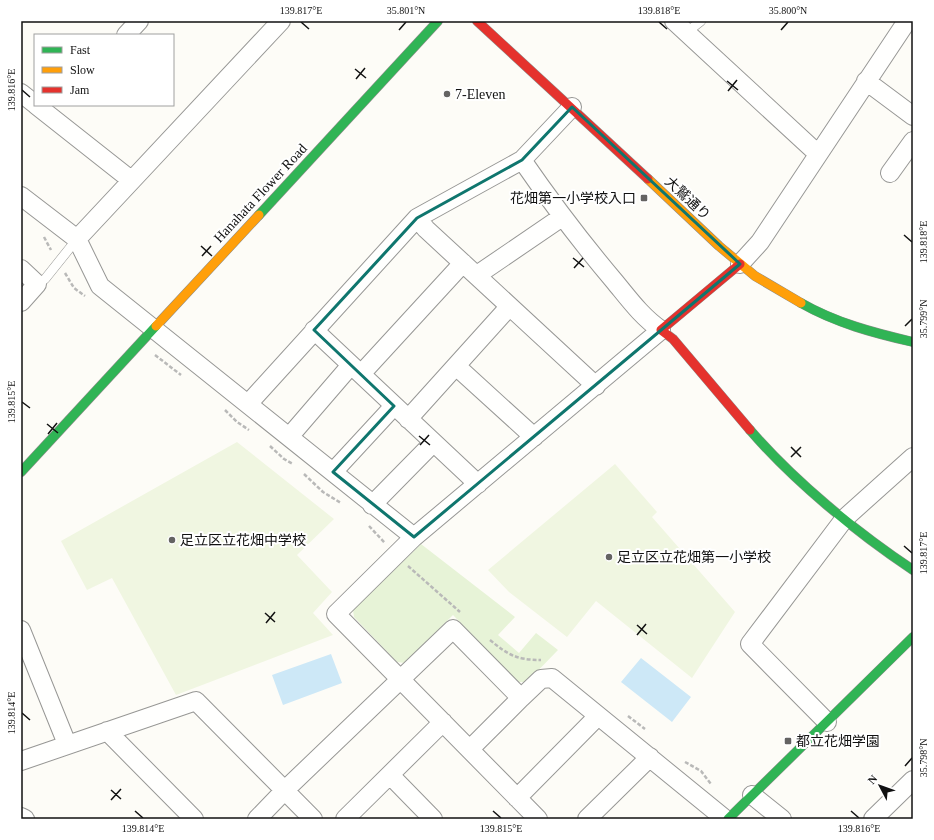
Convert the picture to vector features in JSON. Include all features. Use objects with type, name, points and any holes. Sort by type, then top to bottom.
[{"type":"street","points":[[127,34],[139,21]]},
{"type":"street","points":[[76,239],[281,21]]},
{"type":"street","name":"Hanahata Flower Road","points":[[21,472],[438,21]]},
{"type":"street","name":"大鷲通り","points":[[477,21],[572,107],[740,264],[779,291],[812,309],[868,332],[913,342]]},
{"type":"street","points":[[538,819],[336,614],[414,537],[740,264],[760,242],[907,21]]},
{"type":"street","points":[[680,26],[818,154]]},
{"type":"street","points":[[866,81],[913,116]]},
{"type":"street","points":[[21,93],[34,103]]},
{"type":"street","points":[[39,106],[56,111],[131,180]]},
{"type":"street","points":[[248,404],[417,218],[522,160],[572,107]]},
{"type":"street","points":[[890,173],[913,141]]},
{"type":"street","points":[[522,160],[562,218],[647,321],[673,340],[729,406],[784,465],[883,550],[913,570]]},
{"type":"street","points":[[21,196],[76,239],[100,286],[333,472],[372,505],[414,537]]},
{"type":"street","points":[[417,218],[426,229],[596,386]]},
{"type":"street","points":[[477,275],[562,218]]},
{"type":"street","points":[[289,438],[464,263]]},
{"type":"street","points":[[21,269],[38,284],[21,302]]},
{"type":"street","points":[[408,419],[509,306]]},
{"type":"street","points":[[314,330],[478,484]]},
{"type":"street","points":[[456,366],[534,437]]},
{"type":"street","points":[[333,472],[394,406]]},
{"type":"street","points":[[372,505],[433,443]]},
{"type":"street","points":[[827,722],[750,644],[845,518],[913,457]]},
{"type":"street","points":[[258,819],[285,790],[453,629],[521,698]]},
{"type":"street","points":[[21,630],[67,744]]},
{"type":"street","points":[[470,749],[541,679],[548,677],[552,678],[727,819],[913,637]]},
{"type":"street","points":[[21,761],[196,701],[313,819]]},
{"type":"street","points":[[517,798],[598,716]]},
{"type":"street","points":[[345,819],[444,722]]},
{"type":"street","points":[[106,731],[194,819]]},
{"type":"street","points":[[587,819],[650,757]]},
{"type":"street","points":[[390,775],[433,819]]},
{"type":"street","points":[[873,819],[913,780]]},
{"type":"street","points":[[752,795],[782,819]]},
{"type":"street","points":[[21,817],[25,819]]},
{"type":"lane","points":[[680,26],[701,21]]},
{"type":"lane","points":[[38,284],[45,280],[76,239]]},
{"type":"path","points":[[41,232],[74,288],[90,301]]},
{"type":"path","points":[[141,342],[183,377]]},
{"type":"path","points":[[222,407],[237,422],[254,433]]},
{"type":"path","points":[[264,441],[284,459],[295,466]]},
{"type":"path","points":[[299,470],[323,492],[342,504]]},
{"type":"path","points":[[366,523],[464,616]]},
{"type":"path","points":[[487,637],[511,656],[520,660],[548,661]]},
{"type":"path","points":[[624,713],[646,731]]},
{"type":"path","points":[[683,762],[700,772],[715,789]]},
{"type":"highlighted area","points":[[572,107],[740,264],[414,537],[333,472],[394,406],[314,330],[417,218],[522,160]]},
{"type":"green space","points":[[237,442],[334,519],[297,555],[332,592],[313,613],[333,635],[176,695],[112,578],[87,590],[61,541]]},
{"type":"green space","points":[[615,464],[657,512],[652,517],[735,612],[692,678],[596,601],[567,637],[509,592],[488,570]]},
{"type":"green space","points":[[421,544],[515,617],[498,635],[519,653],[536,633],[558,650],[527,682],[518,682],[453,615],[405,663],[397,662],[354,617],[353,610]]},
{"type":"water","points":[[331,654],[342,683],[283,705],[272,675]]},
{"type":"water","points":[[641,658],[691,697],[672,722],[621,682]]},
{"type":"traffic: fast","points":[[259,215],[438,21]]},
{"type":"traffic: fast","points":[[801,303],[814,310],[856,327],[913,342]]},
{"type":"traffic: fast","points":[[21,472],[156,326]]},
{"type":"traffic: fast","points":[[750,430],[806,487],[848,522],[913,570]]},
{"type":"traffic: fast","points":[[728,819],[913,637]]},
{"type":"traffic: slow","points":[[648,179],[719,246],[755,276],[801,303]]},
{"type":"traffic: slow","points":[[156,326],[259,215]]},
{"type":"traffic: jam","points":[[477,21],[648,179]]},
{"type":"traffic: jam","points":[[740,264],[661,330],[673,339],[750,430]]},
{"type":"place","name":"7-Eleven","points":[[447,94]]},
{"type":"place","name":"花畑第一小学校入口","points":[[644,198]]},
{"type":"place","name":"足立区立花畑中学校","points":[[172,540]]},
{"type":"place","name":"足立区立花畑第一小学校","points":[[609,557]]},
{"type":"place","name":"都立花畑学園","points":[[788,741]]}]
